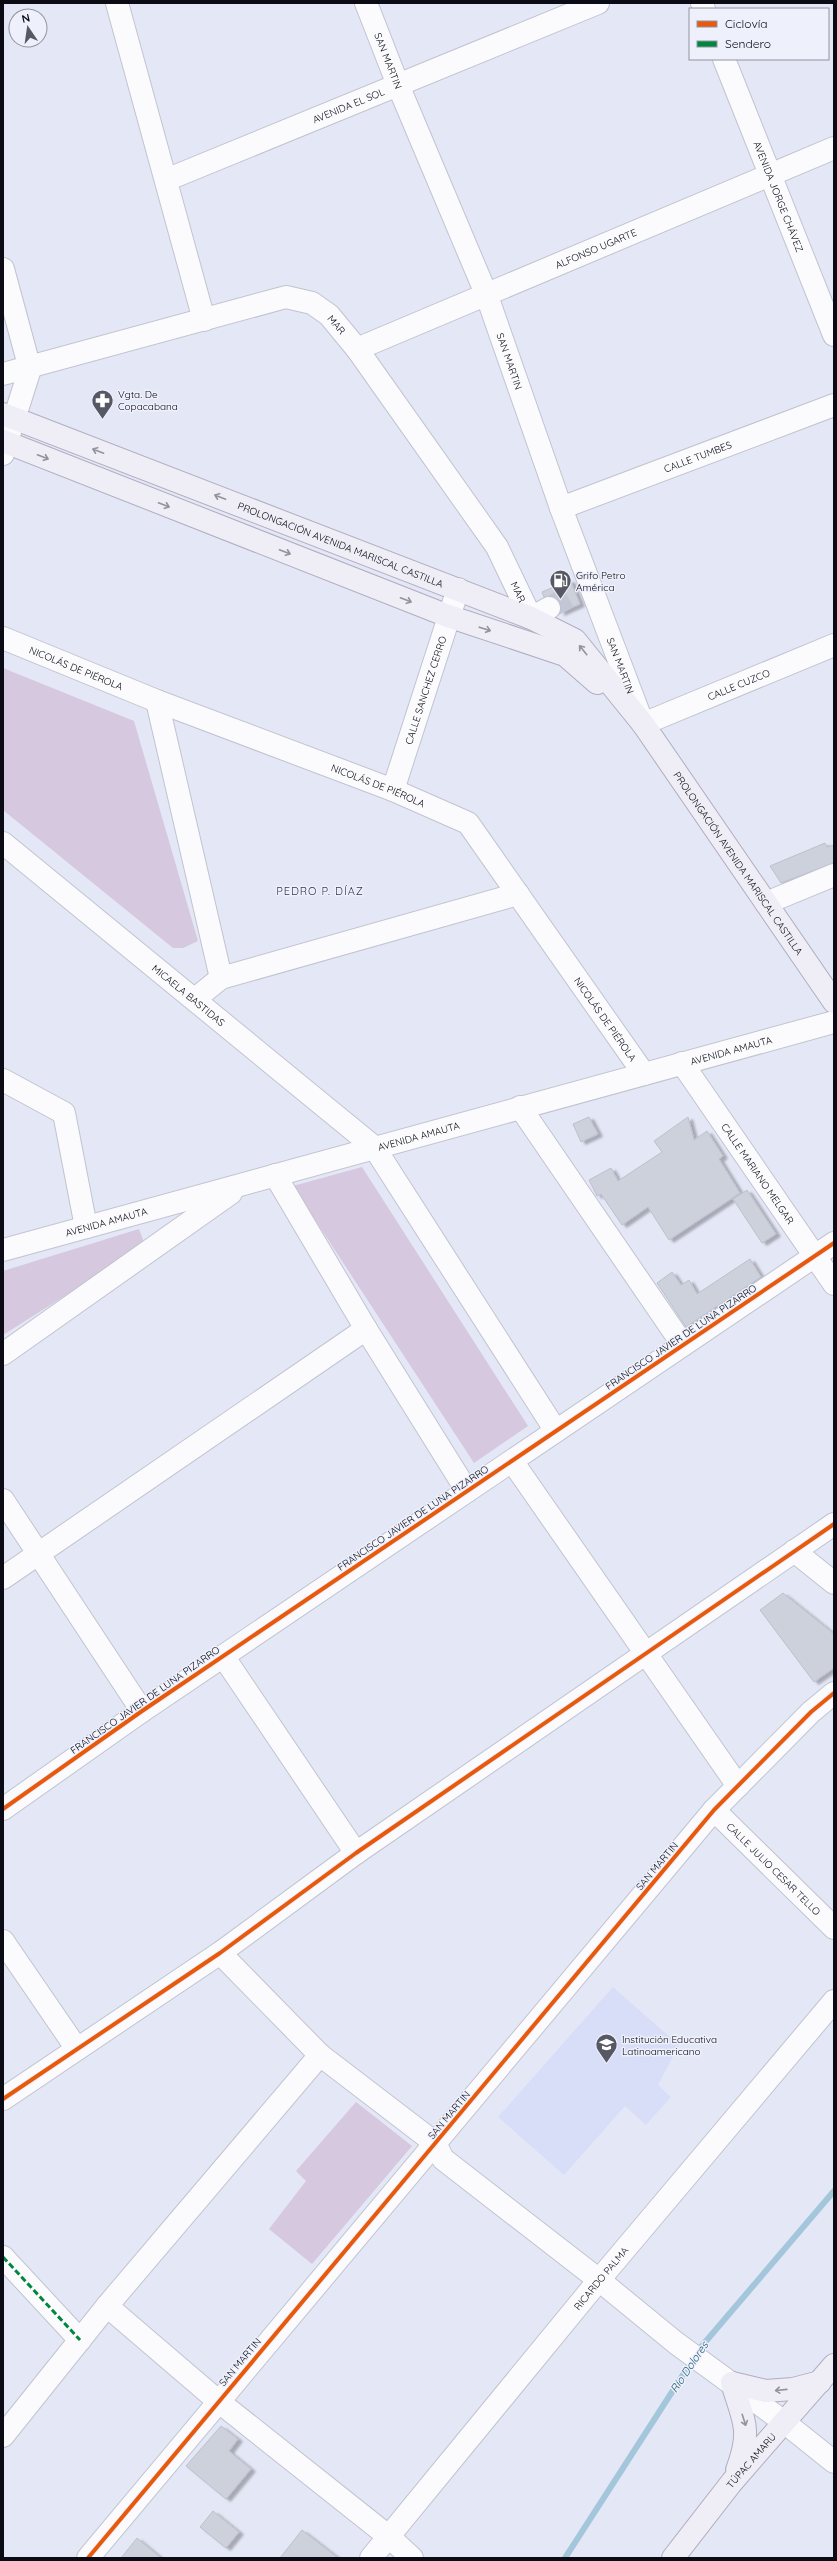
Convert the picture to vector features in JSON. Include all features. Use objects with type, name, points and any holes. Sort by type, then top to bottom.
[{"type":"main road","name":"PROLONGACIÓN AVENIDA MARISCAL CASTILLA","points":[[8,416],[458,590],[540,613],[575,640],[643,724],[834,1002]]},
{"type":"main road","name":"PROLONGACIÓN AVENIDA MARISCAL CASTILLA","points":[[4,446],[448,616],[565,655],[643,724]]},
{"type":"main road","name":"TÚPAC AMARU","points":[[672,2558],[732,2482],[834,2365]]},
{"type":"main road","points":[[728,2380],[766,2392],[794,2389],[820,2382]]},
{"type":"main road","points":[[728,2380],[747,2431],[745,2448],[732,2482]]},
{"type":"street","points":[[117,3],[204,320]]},
{"type":"street","name":"SAN MARTIN","points":[[366,3],[398,85],[487,296],[561,508],[582,588],[643,724]]},
{"type":"street","name":"AVENIDA EL SOL","points":[[166,180],[598,3]]},
{"type":"street","name":"AVENIDA JORGE CHÁVEZ","points":[[724,60],[834,335]]},
{"type":"street","name":"ALFONSO UGARTE","points":[[357,349],[487,296],[834,148]]},
{"type":"street","points":[[3,269],[30,368],[8,416],[4,446]]},
{"type":"street","name":"MAR","points":[[3,374],[30,368],[286,297],[300,298],[312,303],[329,315],[357,349],[498,547],[540,613]]},
{"type":"street","name":"CALLE TUMBES","points":[[561,508],[834,405]]},
{"type":"street","name":"CALLE SANCHEZ CERRO","points":[[393,790],[448,616],[458,590]]},
{"type":"street","name":"NICOLÁS DE PIÉROLA","points":[[3,638],[157,701],[393,790],[468,823],[644,1074]]},
{"type":"street","name":"CALLE CUZCO","points":[[643,724],[834,645]]},
{"type":"street","points":[[157,701],[221,978]]},
{"type":"street","name":"MICAELA BASTIDAS","points":[[3,843],[374,1148],[556,1431]]},
{"type":"street","points":[[766,903],[834,875]]},
{"type":"street","points":[[194,999],[221,978],[518,894]]},
{"type":"street","name":"AVENIDA AMAUTA","points":[[3,1250],[834,1022]]},
{"type":"street","name":"CALLE MARIANO MELGAR","points":[[682,1063],[834,1284]]},
{"type":"street","points":[[3,1080],[64,1113],[86,1227]]},
{"type":"street","points":[[520,1107],[683,1345]]},
{"type":"street","points":[[276,1175],[366,1329],[467,1491]]},
{"type":"street","points":[[3,1354],[242,1184]]},
{"type":"street","name":"FRANCISCO JAVIER DE LUNA PIZARRO","points":[[3,1809],[142,1711],[834,1243]]},
{"type":"street","points":[[3,1578],[366,1329]]},
{"type":"street","points":[[512,1461],[738,1786]]},
{"type":"street","points":[[3,1500],[142,1711]]},
{"type":"street","points":[[3,2099],[220,1952],[356,1853],[834,1524]]},
{"type":"street","points":[[794,1551],[834,1583]]},
{"type":"street","points":[[223,1656],[356,1853]]},
{"type":"street","name":"SAN MARTIN","points":[[88,2558],[714,1810],[811,1712],[834,1693]]},
{"type":"street","name":"CALLE JULIO CESAR TELLO","points":[[714,1810],[834,1928]]},
{"type":"street","points":[[3,1941],[77,2049]]},
{"type":"street","points":[[220,1952],[320,2055],[435,2143],[443,2159],[599,2280],[676,2343],[784,2422],[834,2462]]},
{"type":"street","name":"RICARDO PALMA","points":[[371,2558],[599,2280],[834,2001]]},
{"type":"street","points":[[3,2436],[107,2306],[320,2055]]},
{"type":"street","points":[[3,2257],[80,2340]]},
{"type":"street","points":[[107,2306],[218,2401],[388,2536],[412,2558]]},
{"type":"shaded area","points":[[3,668],[134,721],[198,941],[183,948],[173,948],[3,810]]},
{"type":"shaded area","points":[[362,1167],[528,1426],[474,1463],[293,1186]]},
{"type":"shaded area","points":[[139,1229],[145,1245],[3,1335],[3,1271]]},
{"type":"shaded area","name":"Institución Educativa Latinoamericano","points":[[613,1987],[679,2045],[658,2085],[671,2097],[646,2125],[625,2106],[564,2175],[498,2117]]},
{"type":"shaded area","points":[[356,2102],[412,2146],[312,2264],[269,2229],[306,2181],[296,2171]]},
{"type":"building","points":[[570,580],[580,604],[560,613],[560,602],[555,597],[544,597],[542,592]]},
{"type":"building","points":[[825,843],[827,847],[834,845],[834,863],[781,883],[770,866]]},
{"type":"building","points":[[589,1117],[598,1134],[581,1142],[573,1124]]},
{"type":"building","points":[[688,1117],[694,1140],[707,1131],[723,1156],[719,1159],[740,1193],[669,1240],[648,1207],[622,1225],[601,1194],[597,1196],[589,1180],[611,1168],[618,1181],[662,1152],[654,1141]]},
{"type":"building","points":[[747,1190],[776,1234],[762,1243],[733,1199]]},
{"type":"building","points":[[750,1259],[761,1277],[686,1327],[657,1283],[672,1272],[681,1285],[689,1280],[697,1294]]},
{"type":"building","points":[[783,1593],[834,1634],[834,1668],[814,1682],[760,1610]]},
{"type":"building","points":[[221,2426],[238,2439],[229,2451],[251,2469],[226,2499],[186,2466]]},
{"type":"building","points":[[213,2511],[239,2532],[226,2548],[200,2527]]},
{"type":"building","points":[[302,2530],[338,2558],[280,2558]]},
{"type":"building","points":[[137,2538],[161,2558],[121,2558]]},
{"type":"waterway","name":"Río Dolores","points":[[565,2558],[701,2347],[834,2191]]},
{"type":"tunnel","points":[[549,608],[575,593]]},
{"type":"marked path","points":[[3,2257],[80,2340]]},
{"type":"cycle path","points":[[3,1809],[142,1711],[834,1243]]},
{"type":"cycle path","points":[[3,2099],[220,1953],[356,1853],[834,1524]]},
{"type":"cycle path","points":[[88,2558],[714,1810],[811,1712],[834,1693]]},
{"type":"place","name":"Vgta. De Copacabana","points":[[103,420]]},
{"type":"place","name":"Grifo Petro América","points":[[561,600]]},
{"type":"place","name":"Institución Educativa Latinoamericano","points":[[606,2064]]},
{"type":"district","name":"PEDRO P. DÍAZ","points":[[320,891]]}]
